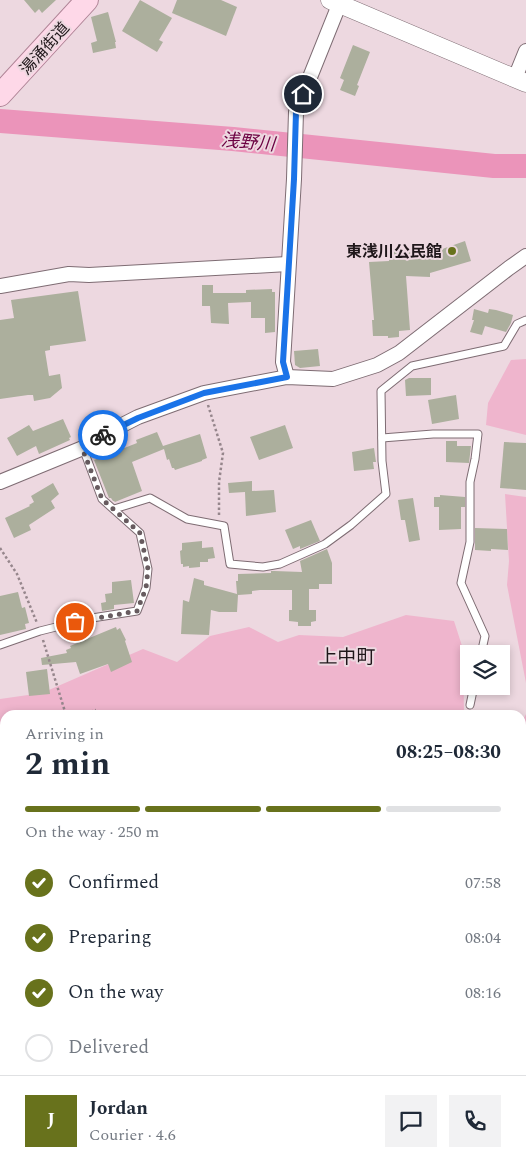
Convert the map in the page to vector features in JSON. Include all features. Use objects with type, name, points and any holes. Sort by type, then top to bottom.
[{"type":"main road","name":"湯涌街道","points":[[5,90],[87,0]]},
{"type":"street","points":[[287,377],[283,362],[296,112],[337,1],[520,81],[526,51]]},
{"type":"street","points":[[0,482],[82,448],[93,440],[138,418],[204,393],[287,377],[333,379],[377,364],[399,353],[526,256]]},
{"type":"street","points":[[0,286],[69,274],[89,275],[288,264]]},
{"type":"lane","points":[[114,509],[150,498],[187,519],[224,526],[230,564],[263,567],[280,564],[325,544],[351,525],[386,494],[382,461],[381,391],[412,366],[504,346],[517,324],[526,320]]},
{"type":"lane","points":[[382,438],[478,434],[470,482],[470,542],[461,583],[485,636],[483,645]]},
{"type":"lane","points":[[0,645],[40,631],[92,618],[137,611],[146,588],[148,569],[140,533],[102,499],[82,448]]},
{"type":"lane","points":[[470,705],[472,695]]},
{"type":"path","points":[[204,393],[223,454],[219,525]]},
{"type":"shaded area","points":[[526,359],[526,435],[486,425],[488,403],[511,360]]},
{"type":"shaded area","points":[[505,494],[526,497],[526,683],[507,585],[509,561]]},
{"type":"shaded area","points":[[406,615],[454,621],[462,645],[460,645],[460,695],[464,695],[464,710],[0,710],[0,699],[42,693],[143,649],[177,662],[210,636],[249,627],[278,642],[299,635],[343,637]]},
{"type":"building","points":[[24,0],[56,0],[42,13],[39,9],[35,13]]},
{"type":"building","points":[[140,0],[172,18],[159,40],[163,42],[157,52],[122,31]]},
{"type":"building","points":[[177,0],[221,0],[237,7],[226,36],[172,13]]},
{"type":"building","points":[[108,12],[116,48],[93,53],[91,43],[97,41],[91,17]]},
{"type":"building","points":[[353,45],[370,52],[357,85],[359,86],[355,96],[340,90],[344,80],[340,78]]},
{"type":"building","points":[[465,241],[471,261],[430,273],[430,277],[406,276],[410,330],[399,331],[399,337],[373,336],[372,320],[374,320],[369,262],[389,261],[390,250],[428,254]]},
{"type":"building","points":[[202,285],[213,285],[213,293],[246,293],[246,290],[272,289],[272,292],[275,292],[275,332],[265,333],[265,318],[251,318],[251,302],[228,303],[229,324],[211,323],[210,306],[202,306]]},
{"type":"building","points":[[78,291],[86,341],[50,346],[50,350],[45,351],[49,376],[60,374],[62,388],[50,398],[34,401],[33,395],[0,399],[0,320],[14,318],[11,300]]},
{"type":"building","points":[[474,309],[488,313],[489,309],[496,310],[513,315],[511,323],[506,332],[485,326],[482,335],[470,332],[474,320],[472,320]]},
{"type":"building","points":[[318,349],[320,366],[300,368],[295,365],[294,351]]},
{"type":"building","points":[[409,378],[431,378],[431,395],[406,396],[405,380]]},
{"type":"building","points":[[456,395],[459,419],[432,424],[428,400]]},
{"type":"building","points":[[63,419],[71,437],[69,438],[70,440],[39,454],[36,446],[17,456],[7,438],[29,425],[33,431]]},
{"type":"building","points":[[285,425],[293,448],[259,460],[250,437]]},
{"type":"building","points":[[157,432],[163,446],[200,434],[207,458],[175,470],[172,468],[169,459],[167,460],[164,449],[132,462],[142,491],[115,502],[113,501],[109,498],[94,460],[137,443],[136,440]]},
{"type":"building","points":[[446,441],[457,441],[457,446],[471,446],[469,463],[446,462]]},
{"type":"building","points":[[504,442],[526,443],[526,490],[500,488]]},
{"type":"building","points":[[374,448],[376,462],[373,462],[374,469],[354,471],[352,452]]},
{"type":"building","points":[[252,481],[252,491],[274,490],[276,512],[246,516],[245,492],[229,493],[228,483]]},
{"type":"building","points":[[53,483],[59,494],[51,501],[55,508],[29,525],[31,530],[14,538],[5,518],[30,506],[34,502],[31,496]]},
{"type":"building","points":[[440,495],[465,497],[465,507],[461,507],[461,529],[439,530],[439,507],[434,507],[434,497],[440,497]]},
{"type":"building","points":[[413,498],[420,540],[409,542],[405,520],[401,520],[398,500]]},
{"type":"building","points":[[311,520],[320,541],[300,549],[300,546],[293,549],[285,530]]},
{"type":"building","points":[[475,528],[507,529],[508,550],[475,550]]},
{"type":"building","points":[[202,541],[202,548],[213,547],[215,558],[208,559],[208,562],[200,562],[200,567],[183,567],[180,551],[182,550],[182,543]]},
{"type":"building","points":[[327,549],[332,563],[332,584],[319,584],[319,589],[309,589],[309,610],[316,610],[316,621],[311,622],[311,626],[298,626],[298,622],[289,621],[289,610],[292,610],[292,590],[260,590],[252,591],[252,594],[238,595],[237,612],[211,610],[209,635],[181,634],[183,600],[189,602],[194,578],[204,581],[204,585],[237,594],[236,581],[238,581],[238,574],[271,573],[271,571],[302,572],[300,561]]},
{"type":"building","points":[[131,580],[134,603],[114,605],[114,609],[102,611],[101,603],[106,602],[105,594],[112,593],[112,582]]},
{"type":"building","points":[[18,592],[22,608],[25,607],[29,623],[25,624],[26,629],[0,635],[0,596]]},
{"type":"building","points":[[116,627],[117,630],[120,628],[126,640],[132,662],[111,672],[108,664],[80,674],[76,662],[42,665],[41,658],[67,653],[66,650],[71,648],[70,646]]},
{"type":"building","points":[[47,669],[50,694],[29,696],[26,672]]},
{"type":"waterway","name":"浅野川","points":[[0,121],[233,139],[494,166],[526,166]]},
{"type":"way so far","points":[[75,622],[137,611],[146,588],[148,569],[140,533],[102,499],[82,448],[103,435]]},
{"type":"place","name":"東浅川公民館","points":[[452,251]]},
{"type":"district","name":"上中町","points":[[347,656]]},
{"type":"route","points":[[103,435],[138,418],[204,393],[287,377],[283,362],[296,112],[303,94]]}]
